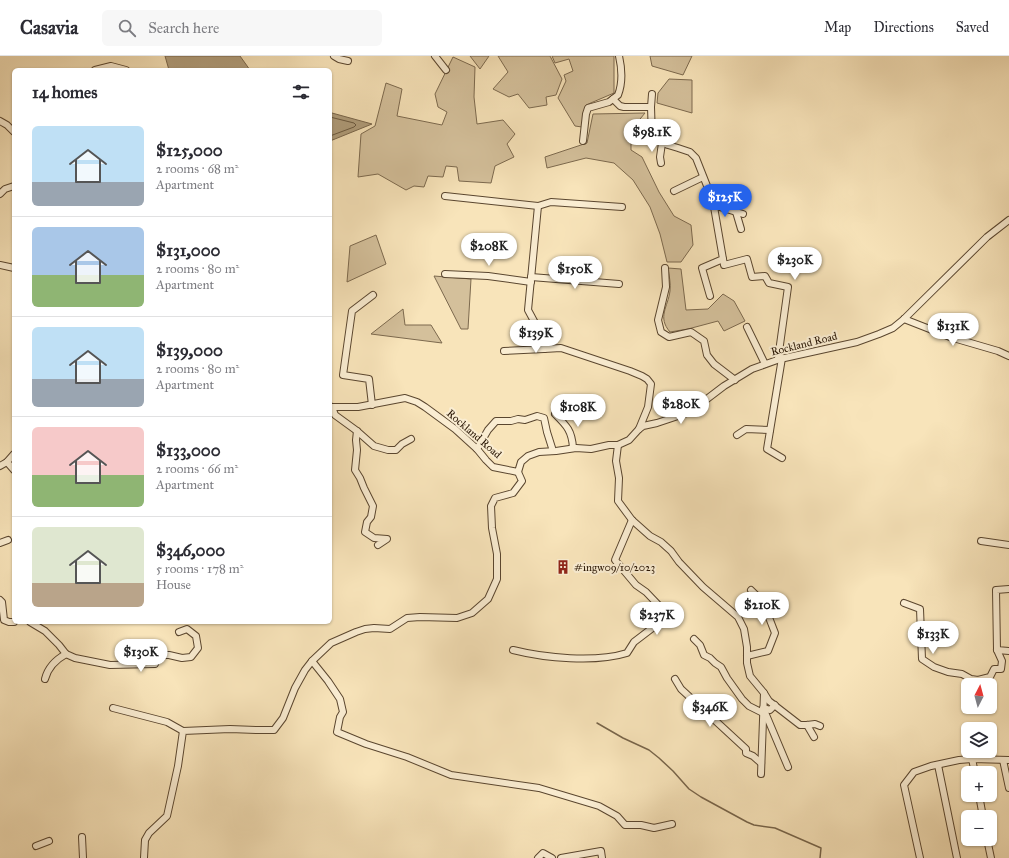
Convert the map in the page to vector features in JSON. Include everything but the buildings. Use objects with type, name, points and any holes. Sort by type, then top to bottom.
[{"type":"street","points":[[334,56],[348,61]]},
{"type":"street","points":[[435,56],[446,70]]},
{"type":"street","points":[[583,141],[588,108],[609,102],[618,95],[620,91],[621,66],[619,56]]},
{"type":"street","points":[[104,68],[112,66],[119,68]]},
{"type":"street","points":[[652,94],[652,138],[662,143],[690,152],[696,158],[713,205],[724,265],[747,259],[752,277],[765,276],[769,283],[788,287],[780,359],[767,449],[782,458]]},
{"type":"street","points":[[614,99],[620,106],[624,107],[651,107]]},
{"type":"street","points":[[0,121],[12,130]]},
{"type":"street","points":[[661,163],[660,157],[662,143]]},
{"type":"street","points":[[674,191],[703,177]]},
{"type":"street","points":[[0,194],[5,189],[12,187]]},
{"type":"street","points":[[538,206],[445,196],[461,198],[538,206],[551,202],[622,207]]},
{"type":"street","points":[[713,205],[740,213],[741,229]]},
{"type":"street","points":[[538,206],[528,310],[535,323],[539,342],[544,349]]},
{"type":"street","name":"Rockland Road","points":[[332,407],[358,407],[405,398],[417,402],[455,429],[477,449],[493,467],[518,472],[521,462],[528,456],[539,452],[618,445],[628,440],[643,426],[684,414],[699,405],[724,386],[752,369],[780,359],[857,342],[893,328],[987,237],[1009,220]]},
{"type":"street","points":[[710,296],[702,268],[723,259]]},
{"type":"street","points":[[0,265],[12,268]]},
{"type":"street","points":[[665,268],[666,287],[658,320],[661,332],[669,337],[691,332],[704,342],[707,354],[714,364],[735,380]]},
{"type":"street","points":[[445,274],[620,284]]},
{"type":"street","points":[[372,405],[369,379],[343,375],[352,311],[373,295]]},
{"type":"street","points":[[904,318],[950,337],[998,351],[1009,356]]},
{"type":"street","points":[[747,327],[765,364]]},
{"type":"street","points":[[504,351],[561,348],[642,376],[651,384],[648,407],[639,429]]},
{"type":"street","points":[[560,407],[555,414],[567,426],[572,439],[573,448]]},
{"type":"street","points":[[332,410],[334,415],[357,431],[374,446],[388,450],[396,450],[402,444],[411,439]]},
{"type":"street","points":[[477,449],[488,430],[496,421],[511,421],[518,419],[525,420],[537,416],[544,418],[553,451]]},
{"type":"street","points":[[737,435],[746,429],[770,430]]},
{"type":"street","points":[[357,431],[356,440],[358,450],[355,470],[373,506],[371,517],[367,522],[365,532],[374,538],[387,539],[378,545]]},
{"type":"street","points":[[618,445],[616,461],[619,478],[618,501],[632,520],[650,536],[661,542],[671,551],[703,587],[738,617],[744,628],[747,647],[747,664],[750,676],[769,701],[800,725],[815,724],[820,726]]},
{"type":"street","points":[[0,466],[7,462],[12,456]]},
{"type":"street","points":[[7,462],[12,468]]},
{"type":"street","points":[[113,708],[152,717],[167,722],[183,731],[274,730],[282,718],[295,688],[305,670],[331,644],[365,629],[390,629],[407,618],[457,618],[472,613],[488,599],[498,578],[497,554],[492,528],[491,506],[495,498],[512,493],[522,481],[518,472]]},
{"type":"street","points":[[513,650],[533,655],[578,658],[618,656],[627,653],[634,642],[660,622],[676,621],[668,615],[646,592],[636,585],[615,560],[632,520]]},
{"type":"street","points":[[0,543],[8,540]]},
{"type":"street","points":[[981,541],[1009,545]]},
{"type":"street","points":[[904,603],[920,609],[922,659],[934,667],[948,672],[962,674],[971,679],[978,680],[990,677],[994,668],[1001,668],[1002,661],[997,650],[996,590],[1009,589]]},
{"type":"street","points":[[747,656],[768,651],[775,633],[762,602],[750,590]]},
{"type":"street","points":[[0,600],[2,602],[4,620],[12,622]]},
{"type":"street","points":[[33,624],[45,631],[66,654],[75,658],[110,665],[155,664],[157,655],[169,655],[182,658],[191,656],[198,648],[196,636],[187,629],[179,632]]},
{"type":"street","points":[[694,639],[700,645],[704,655],[710,658],[715,664],[722,667],[727,678],[749,706],[763,711],[770,710],[775,706]]},
{"type":"street","points":[[997,650],[1009,651]]},
{"type":"street","points":[[45,679],[50,666],[66,654]]},
{"type":"street","points":[[312,662],[328,681],[340,699],[343,712],[340,717],[337,732],[366,744],[407,757],[451,775],[539,788],[599,806],[617,816],[624,825],[641,825],[654,828],[672,824]]},
{"type":"street","points":[[675,679],[681,689],[746,749],[746,753],[754,756],[761,763]]},
{"type":"street","points":[[761,774],[764,693]]},
{"type":"street","points":[[763,711],[788,767]]},
{"type":"street","points":[[807,725],[814,737]]},
{"type":"street","points":[[144,858],[146,840],[149,833],[167,816],[178,766],[183,731]]},
{"type":"street","points":[[972,759],[974,766]]},
{"type":"street","points":[[920,858],[904,785],[914,772],[959,760],[1006,760],[1009,788]]},
{"type":"street","points":[[938,765],[957,858]]},
{"type":"street","points":[[82,838],[83,858]]},
{"type":"street","points":[[36,846],[49,841]]},
{"type":"street","points":[[988,846],[991,858]]},
{"type":"street","points":[[561,858],[601,851],[602,858]]},
{"type":"street","points":[[538,858],[543,853],[552,858]]},
{"type":"shaded area","points":[[470,56],[489,56],[480,69]]},
{"type":"shaded area","points":[[498,56],[550,56],[562,79],[556,95],[546,97],[547,105],[529,108],[518,94],[509,97],[493,89],[508,72]]},
{"type":"shaded area","points":[[552,56],[614,56],[614,93],[586,105],[582,127],[575,126],[558,98],[566,81],[564,75],[573,71],[569,59],[555,63]]},
{"type":"shaded area","points":[[650,56],[692,56],[683,75],[652,66]]},
{"type":"shaded area","points":[[453,57],[475,67],[474,97],[477,124],[503,120],[515,134],[507,144],[514,157],[495,166],[491,183],[459,181],[457,167],[446,166],[443,177],[428,176],[424,187],[414,186],[406,190],[378,174],[358,177],[361,134],[375,126],[386,83],[402,89],[397,116],[442,125],[447,112],[438,107],[435,94]]},
{"type":"shaded area","points":[[669,79],[692,80],[692,113],[657,103],[658,93]]},
{"type":"shaded area","points":[[645,113],[631,130],[631,150],[642,157],[659,192],[674,216],[691,225],[693,245],[681,262],[667,262],[660,234],[650,207],[633,180],[614,163],[586,158],[547,168],[545,157],[587,143],[593,114]]},
{"type":"shaded area","points":[[376,235],[386,264],[347,282],[350,246]]},
{"type":"shaded area","points":[[668,268],[681,269],[686,310],[708,309],[723,294],[734,301],[745,321],[724,331],[718,321],[670,332],[664,322],[664,312],[669,297],[670,288]]},
{"type":"shaded area","points":[[434,276],[471,279],[468,329],[461,329]]},
{"type":"shaded area","points":[[403,309],[405,325],[431,325],[442,343],[371,334]]},
{"type":"water","points":[[165,56],[240,56],[249,68],[168,68]]},
{"type":"water","points":[[332,113],[372,124],[332,140]]},
{"type":"waterway","points":[[597,723],[623,738],[649,750],[673,771],[689,789],[701,797],[754,825],[775,828],[821,848],[820,858]]},
{"type":"place","name":"#ingw09/10/2023","points":[[563,567]]}]
